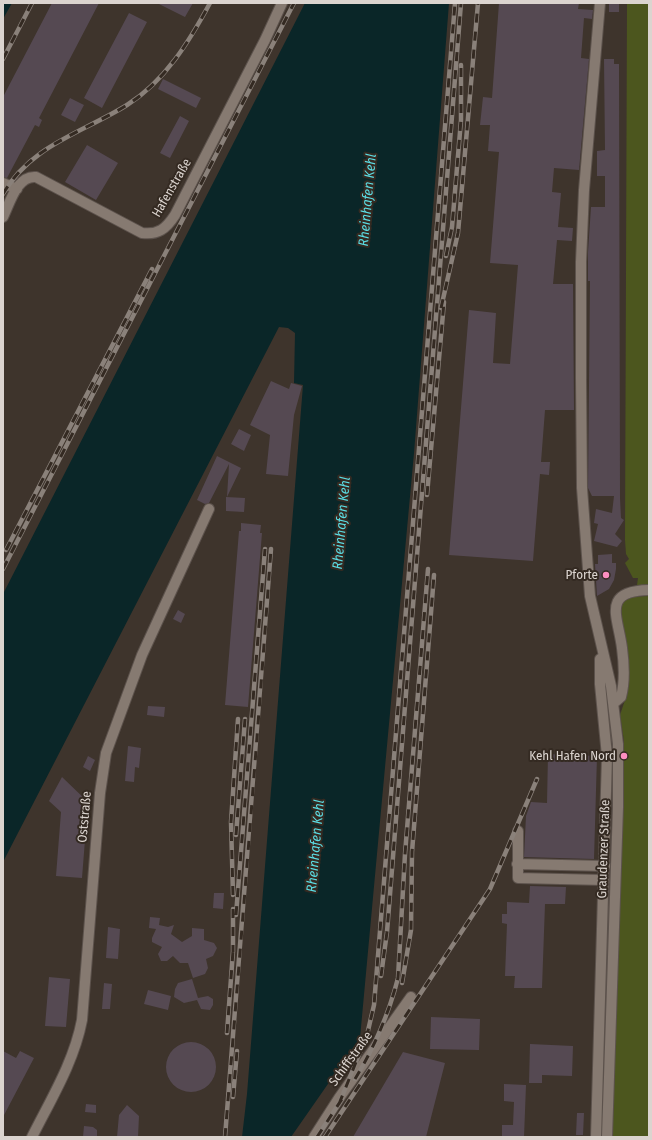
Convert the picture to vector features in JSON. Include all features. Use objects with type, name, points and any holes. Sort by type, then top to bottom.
[{"type":"street","name":"Hafenstraße","points":[[3,217],[17,189],[26,178],[36,177],[142,234],[156,234],[163,230],[175,215],[265,40],[282,3]]},
{"type":"street","points":[[596,1137],[607,756],[600,684],[600,641],[590,596],[582,488],[581,311],[584,190],[600,3]]},
{"type":"street","points":[[3,183],[17,189]]},
{"type":"street","name":"Oststraße","points":[[32,1137],[67,1068],[79,1037],[82,1020],[100,793],[106,753],[142,655],[209,509]]},
{"type":"street","points":[[614,703],[621,697],[623,679],[623,656],[616,607],[617,602],[625,594],[638,590],[649,590]]},
{"type":"street","name":"Graudenzer Straße","points":[[600,641],[614,703],[618,744],[618,807],[607,1137]]},
{"type":"street","points":[[518,831],[518,878],[604,880]]},
{"type":"street","points":[[517,864],[604,866]]},
{"type":"street","name":"Schiffstraße","points":[[314,1137],[339,1098],[411,997]]},
{"type":"green space","points":[[627,3],[649,3],[649,585],[637,585],[638,578],[633,578],[625,563],[629,559],[626,554],[625,540]]},
{"type":"green space","points":[[649,596],[649,1137],[611,1137],[624,771],[624,741],[620,715],[626,697],[627,646],[620,617],[621,604],[627,597]]},
{"type":"water","points":[[3,3],[12,3],[3,19]]},
{"type":"water","name":"Rheinhafen Kehl","points":[[305,3],[449,3],[414,453],[360,1038],[291,1137],[242,1137],[247,1094],[303,385],[294,383],[295,333],[288,328],[279,327],[3,862],[3,594]]},
{"type":"building","points":[[52,3],[99,3],[39,118],[42,120],[39,127],[35,125],[7,178],[3,177],[3,97]]},
{"type":"building","points":[[157,3],[193,3],[185,17]]},
{"type":"building","points":[[499,3],[579,3],[578,9],[593,10],[592,19],[584,18],[581,58],[589,59],[579,170],[554,168],[552,192],[561,193],[558,227],[573,228],[572,241],[557,240],[553,284],[573,284],[574,410],[545,410],[541,462],[550,462],[549,475],[540,474],[533,561],[449,555],[469,310],[496,313],[493,363],[510,364],[518,265],[490,263],[499,152],[488,151],[490,125],[480,125],[483,97],[492,98]]},
{"type":"building","points":[[609,3],[619,3],[619,12],[609,12]]},
{"type":"building","points":[[129,13],[147,22],[102,108],[84,98]]},
{"type":"building","points":[[604,59],[614,59],[614,64],[619,64],[620,498],[621,518],[624,520],[615,534],[622,541],[617,547],[594,541],[598,524],[594,523],[596,509],[612,513],[614,496],[592,496],[588,488],[590,281],[588,281],[588,252],[591,207],[605,207],[605,176],[597,176],[597,151],[605,150]]},
{"type":"building","points":[[163,79],[201,98],[196,108],[158,89]]},
{"type":"building","points":[[70,98],[84,105],[75,122],[61,115]]},
{"type":"building","points":[[180,116],[189,121],[170,158],[160,153]]},
{"type":"building","points":[[87,145],[118,163],[96,200],[65,182]]},
{"type":"building","points":[[271,381],[289,389],[291,383],[302,386],[294,415],[288,476],[266,474],[270,435],[250,425]]},
{"type":"building","points":[[239,429],[251,435],[244,451],[231,444]]},
{"type":"building","points":[[217,456],[241,468],[227,497],[229,464],[209,503],[205,504],[197,500]]},
{"type":"building","points":[[226,497],[245,498],[244,512],[226,511]]},
{"type":"building","points":[[241,523],[261,525],[260,533],[262,533],[248,707],[225,705],[239,531],[241,531]]},
{"type":"building","name":"Pforte","points":[[612,554],[612,563],[616,563],[614,580],[609,589],[597,596],[595,564],[598,564],[598,555]]},
{"type":"building","points":[[178,610],[185,614],[181,623],[173,619]]},
{"type":"building","points":[[148,706],[165,707],[164,717],[147,715]]},
{"type":"building","points":[[128,746],[141,748],[139,768],[135,767],[134,782],[125,781]]},
{"type":"building","points":[[548,754],[597,756],[594,859],[524,857],[526,816],[531,802],[547,803]]},
{"type":"building","points":[[88,756],[95,760],[90,771],[83,767]]},
{"type":"building","points":[[62,777],[88,802],[82,878],[56,876],[61,812],[49,801]]},
{"type":"building","points":[[530,886],[566,887],[565,904],[545,904],[542,988],[514,988],[515,976],[505,976],[507,924],[502,923],[502,914],[507,914],[507,902],[529,903]]},
{"type":"building","points":[[214,893],[224,893],[223,909],[213,908]]},
{"type":"building","points":[[150,917],[160,918],[159,925],[168,927],[174,925],[171,934],[182,942],[192,936],[192,928],[204,929],[204,940],[214,943],[217,948],[213,956],[206,959],[208,968],[205,974],[193,978],[188,963],[180,963],[173,956],[167,961],[161,961],[158,954],[162,947],[152,942],[156,929],[149,928]]},
{"type":"building","points":[[108,927],[120,929],[118,959],[106,958]]},
{"type":"building","points":[[49,977],[70,979],[66,1027],[45,1026]]},
{"type":"building","points":[[192,979],[198,998],[208,996],[213,999],[213,1005],[210,1010],[201,1009],[197,1000],[184,1003],[174,997],[175,989],[178,983]]},
{"type":"building","points":[[104,983],[112,984],[110,1009],[102,1009]]},
{"type":"building","points":[[148,990],[171,996],[168,1010],[144,1004]]},
{"type":"building","points":[[431,1017],[480,1019],[479,1050],[430,1049]]},
{"type":"building","points":[[186,1042],[196,1042],[209,1049],[216,1062],[216,1072],[209,1085],[196,1092],[186,1092],[177,1088],[170,1081],[166,1072],[166,1062],[170,1053],[177,1046]]},
{"type":"building","points":[[530,1044],[573,1046],[572,1076],[542,1075],[542,1083],[529,1083]]},
{"type":"building","points":[[3,1051],[16,1058],[20,1051],[34,1058],[3,1117]]},
{"type":"building","points":[[403,1052],[445,1063],[426,1137],[353,1137]]},
{"type":"building","points":[[504,1084],[526,1085],[524,1137],[502,1137],[502,1125],[513,1125],[514,1102],[504,1101]]},
{"type":"building","points":[[86,1104],[96,1105],[96,1113],[85,1112]]},
{"type":"building","points":[[127,1105],[139,1116],[138,1137],[117,1137],[119,1115]]},
{"type":"building","points":[[577,1113],[584,1113],[583,1135],[576,1135]]},
{"type":"building","points":[[84,1126],[93,1127],[97,1130],[97,1137],[83,1137]]},
{"type":"railway","points":[[3,59],[32,3]]},
{"type":"railway","points":[[3,194],[15,177],[28,163],[59,142],[127,105],[153,84],[175,60],[185,46],[210,3]]},
{"type":"railway","points":[[3,569],[294,3]]},
{"type":"railway","points":[[339,1104],[367,1035],[374,1005],[455,3]]},
{"type":"railway","points":[[381,976],[387,932],[461,3]]},
{"type":"railway","points":[[441,308],[458,233],[478,3]]},
{"type":"railway","points":[[446,256],[452,227],[461,120],[461,65]]},
{"type":"railway","points":[[6,550],[152,269]]},
{"type":"railway","points":[[427,495],[444,302]]},
{"type":"railway","points":[[236,915],[265,549]]},
{"type":"railway","points":[[225,1137],[255,770],[271,549]]},
{"type":"railway","points":[[355,1079],[380,1030],[398,978],[405,854],[428,569]]},
{"type":"railway","points":[[402,983],[411,930],[412,852],[434,575]]},
{"type":"railway","points":[[233,895],[231,822],[238,719]]},
{"type":"railway","points":[[236,835],[245,719]]},
{"type":"railway","points":[[325,1137],[490,889],[537,779]]},
{"type":"railway","points":[[233,909],[233,952]]},
{"type":"railway","points":[[227,1033],[233,951]]},
{"type":"railway","points":[[233,1097],[237,1051]]},
{"type":"railway","points":[[317,1137],[342,1099]]},
{"type":"place","name":"Pforte","points":[[606,575]]},
{"type":"place","name":"Kehl Hafen Nord","points":[[624,756]]}]
